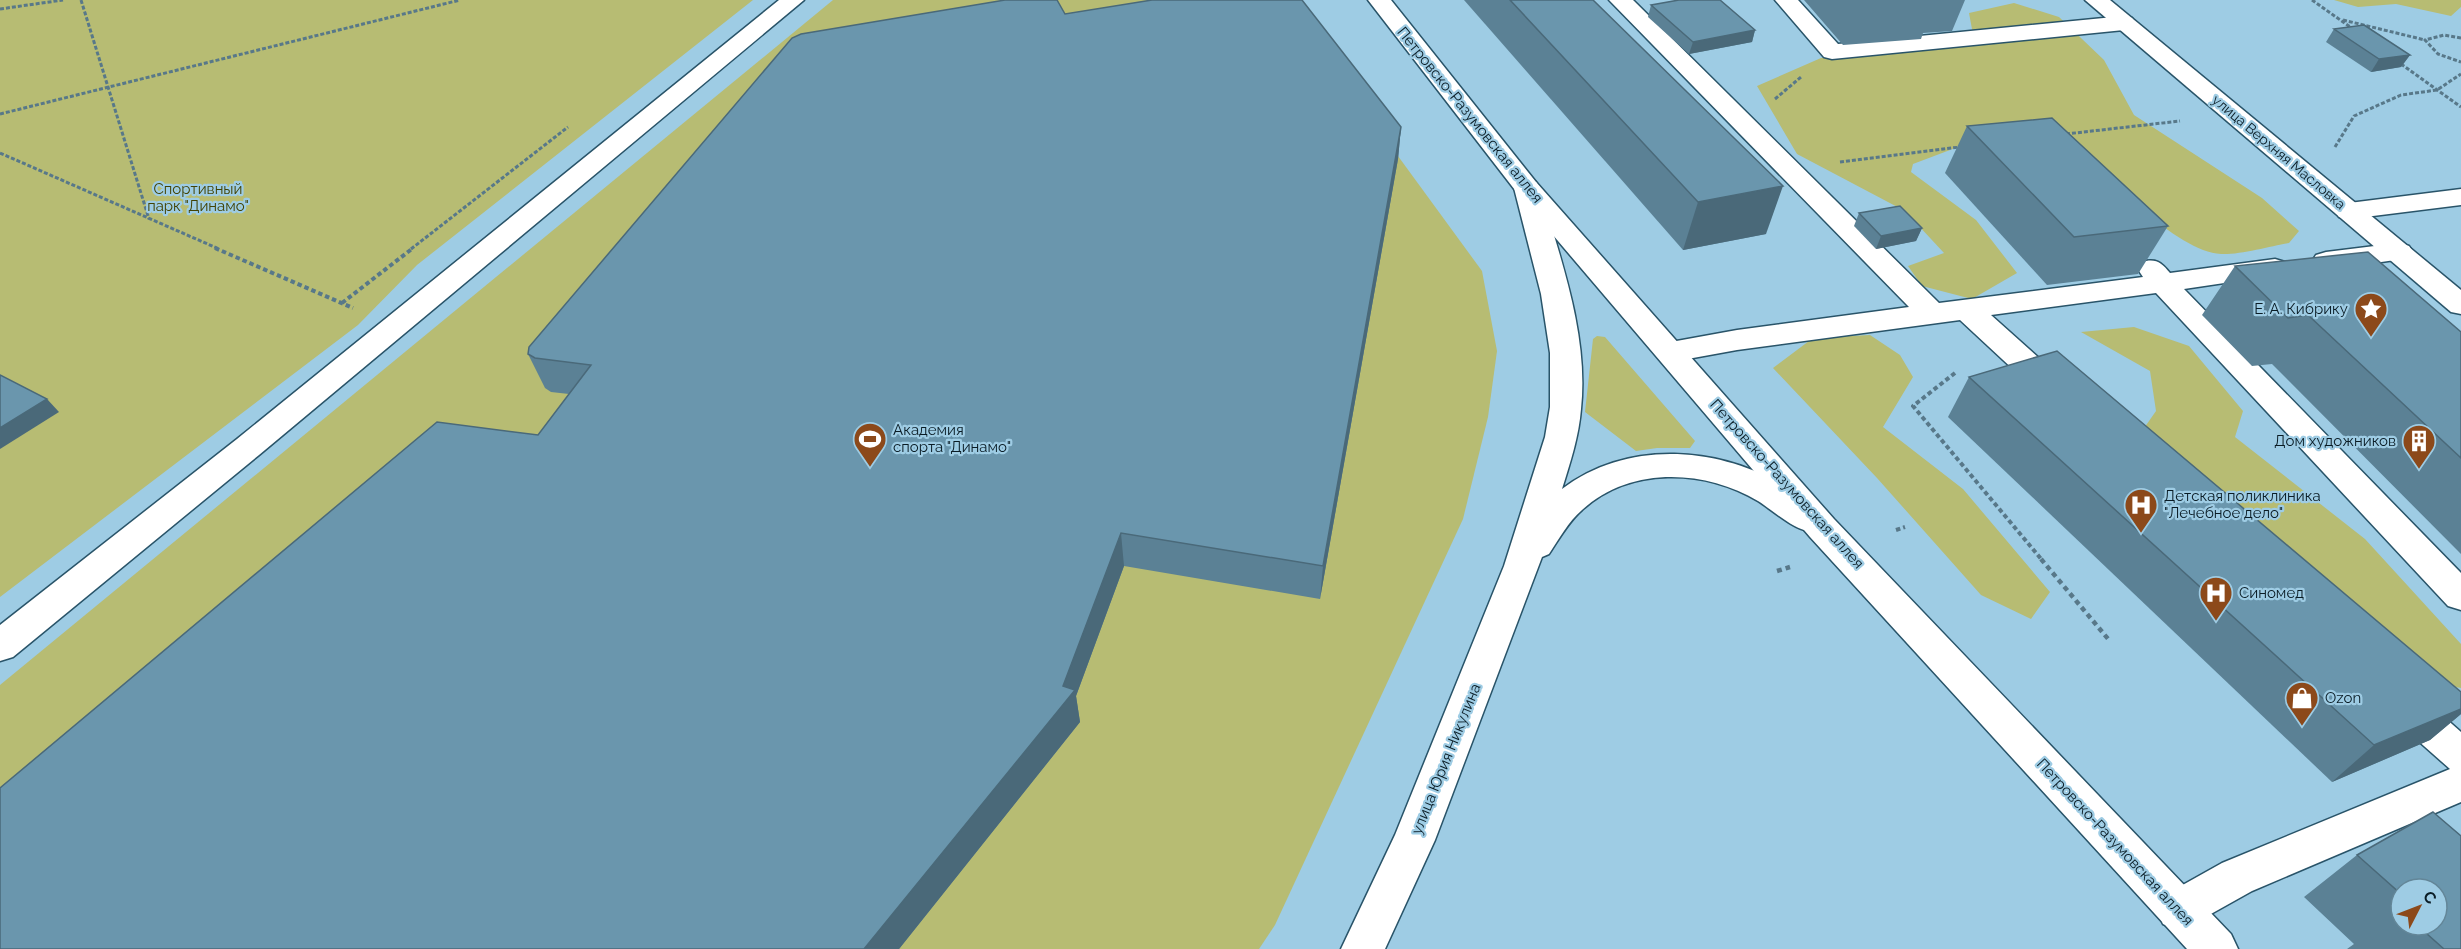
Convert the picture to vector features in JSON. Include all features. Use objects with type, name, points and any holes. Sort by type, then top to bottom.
[{"type":"street","points":[[0,646],[248,447],[793,0]]},
{"type":"street","name":"Петровско-Разумовская аллея","points":[[1379,0],[1527,188],[1822,528],[2216,949]]},
{"type":"street","points":[[1621,0],[1932,313]]},
{"type":"street","points":[[1786,0],[1833,52],[2124,23]]},
{"type":"street","name":"улица Верхняя Масловка","points":[[2096,0],[2461,305]]},
{"type":"street","name":"улица Юрия Никулина","points":[[1363,949],[1414,840],[1522,566],[1561,437],[1566,407],[1565,353],[1557,306],[1527,188]]},
{"type":"street","points":[[2349,211],[2461,197]]},
{"type":"street","points":[[2133,249],[2165,283],[2178,302],[2461,596]]},
{"type":"street","points":[[1671,352],[1737,340],[1932,313],[2399,252]]},
{"type":"street","points":[[1966,309],[2081,413]]},
{"type":"street","name":"улица Юрия Никулина","points":[[1522,566],[1569,501],[1611,474],[1638,468],[1674,465],[1706,468],[1743,480],[1779,497],[1822,528]]},
{"type":"street","points":[[2393,525],[2428,520]]},
{"type":"street","points":[[2381,684],[2461,756]]},
{"type":"street","points":[[2178,910],[2237,877],[2461,783]]},
{"type":"street","points":[[2388,812],[2419,839]]},
{"type":"path","points":[[0,9],[63,0]]},
{"type":"path","points":[[81,0],[149,219]]},
{"type":"path","points":[[0,114],[460,0]]},
{"type":"path","points":[[2312,0],[2357,32]]},
{"type":"path","points":[[2339,19],[2425,40],[2444,35],[2461,38]]},
{"type":"path","points":[[2425,40],[2438,54],[2461,62]]},
{"type":"path","points":[[1744,123],[1833,52]]},
{"type":"path","points":[[2392,58],[2461,107]]},
{"type":"path","points":[[2332,152],[2354,116],[2401,95],[2437,90],[2461,74]]},
{"type":"path","points":[[2056,136],[2180,121]]},
{"type":"path","points":[[342,303],[574,123]]},
{"type":"path","points":[[1788,168],[1964,147]]},
{"type":"path","points":[[0,153],[395,326]]},
{"type":"path","points":[[1955,373],[1913,406],[2109,640]]},
{"type":"path","points":[[1896,530],[1905,527]]},
{"type":"path","points":[[1777,571],[1790,567]]},
{"type":"green space","name":"Спортивный парк \"Динамо\"","points":[[0,0],[753,0],[417,265],[358,325],[0,597]]},
{"type":"green space","name":"Академия спорта \"Динамо\"","points":[[833,0],[1284,0],[1482,271],[1497,351],[1488,417],[1463,519],[1275,925],[1259,949],[0,949],[0,685]]},
{"type":"green space","points":[[2334,0],[2461,0],[2461,7],[2451,16],[2396,4],[2358,7]]},
{"type":"green space","points":[[2014,3],[2059,17],[2104,60],[2134,115],[2262,198],[2299,231],[2289,243],[2228,254],[2203,250],[2184,240],[2142,210],[2070,144],[1958,147],[1913,164],[1911,172],[1976,220],[2017,273],[1972,299],[1922,286],[1908,266],[1944,253],[1905,211],[1797,154],[1757,86],[1821,58],[1974,40],[1969,13]]},
{"type":"green space","points":[[2134,327],[2189,346],[2243,411],[2235,437],[2365,539],[2461,644],[2461,688],[2407,679],[2135,441],[2156,411],[2150,371],[2081,332]]},
{"type":"green space","points":[[1870,335],[1900,355],[1913,377],[1883,427],[1963,489],[2050,592],[2031,619],[1981,595],[1877,478],[1773,368],[1813,338]]},
{"type":"green space","points":[[1597,336],[1605,337],[1695,441],[1690,448],[1657,448],[1636,451],[1585,412],[1593,339]]},
{"type":"building","name":"Академия спорта \"Динамо\"","points":[[1005,0],[1057,0],[1065,14],[1152,0],[1302,0],[1401,127],[1323,566],[1121,533],[1063,686],[1075,690],[864,949],[0,949],[0,788],[437,422],[538,435],[591,365],[535,358],[528,354],[529,347],[792,38],[801,34]]},
{"type":"building","points":[[1510,0],[1593,0],[1783,186],[1698,202]]},
{"type":"building","points":[[1679,0],[1720,0],[1755,30],[1693,42],[1651,5]]},
{"type":"building","points":[[2364,25],[2410,55],[2379,59],[2334,29]]},
{"type":"building","points":[[2052,118],[2168,226],[2074,237],[1967,126]]},
{"type":"building","points":[[1900,206],[1922,228],[1881,236],[1859,213]]},
{"type":"building","points":[[2368,252],[2461,332],[2461,458],[2308,315],[2288,318],[2235,266]]},
{"type":"building","points":[[2057,351],[2461,692],[2461,709],[2374,745],[1969,377]]},
{"type":"building","points":[[0,375],[47,399],[0,428]]},
{"type":"building","points":[[2433,812],[2461,836],[2461,949],[2444,949],[2430,937],[2449,937],[2449,877],[2389,877],[2389,883],[2357,855]]},
{"type":"place","name":"Е. А. Кибрику","points":[[2371,338]]},
{"type":"place","name":"Академия спорта \"Динамо\"","points":[[870,468]]},
{"type":"place","name":"Дом художников","points":[[2419,470]]},
{"type":"place","name":"Детская поликлиника \"Лечебное дело\"","points":[[2141,534]]},
{"type":"place","name":"Синомед","points":[[2216,622]]},
{"type":"place","name":"Ozon","points":[[2302,727]]}]
